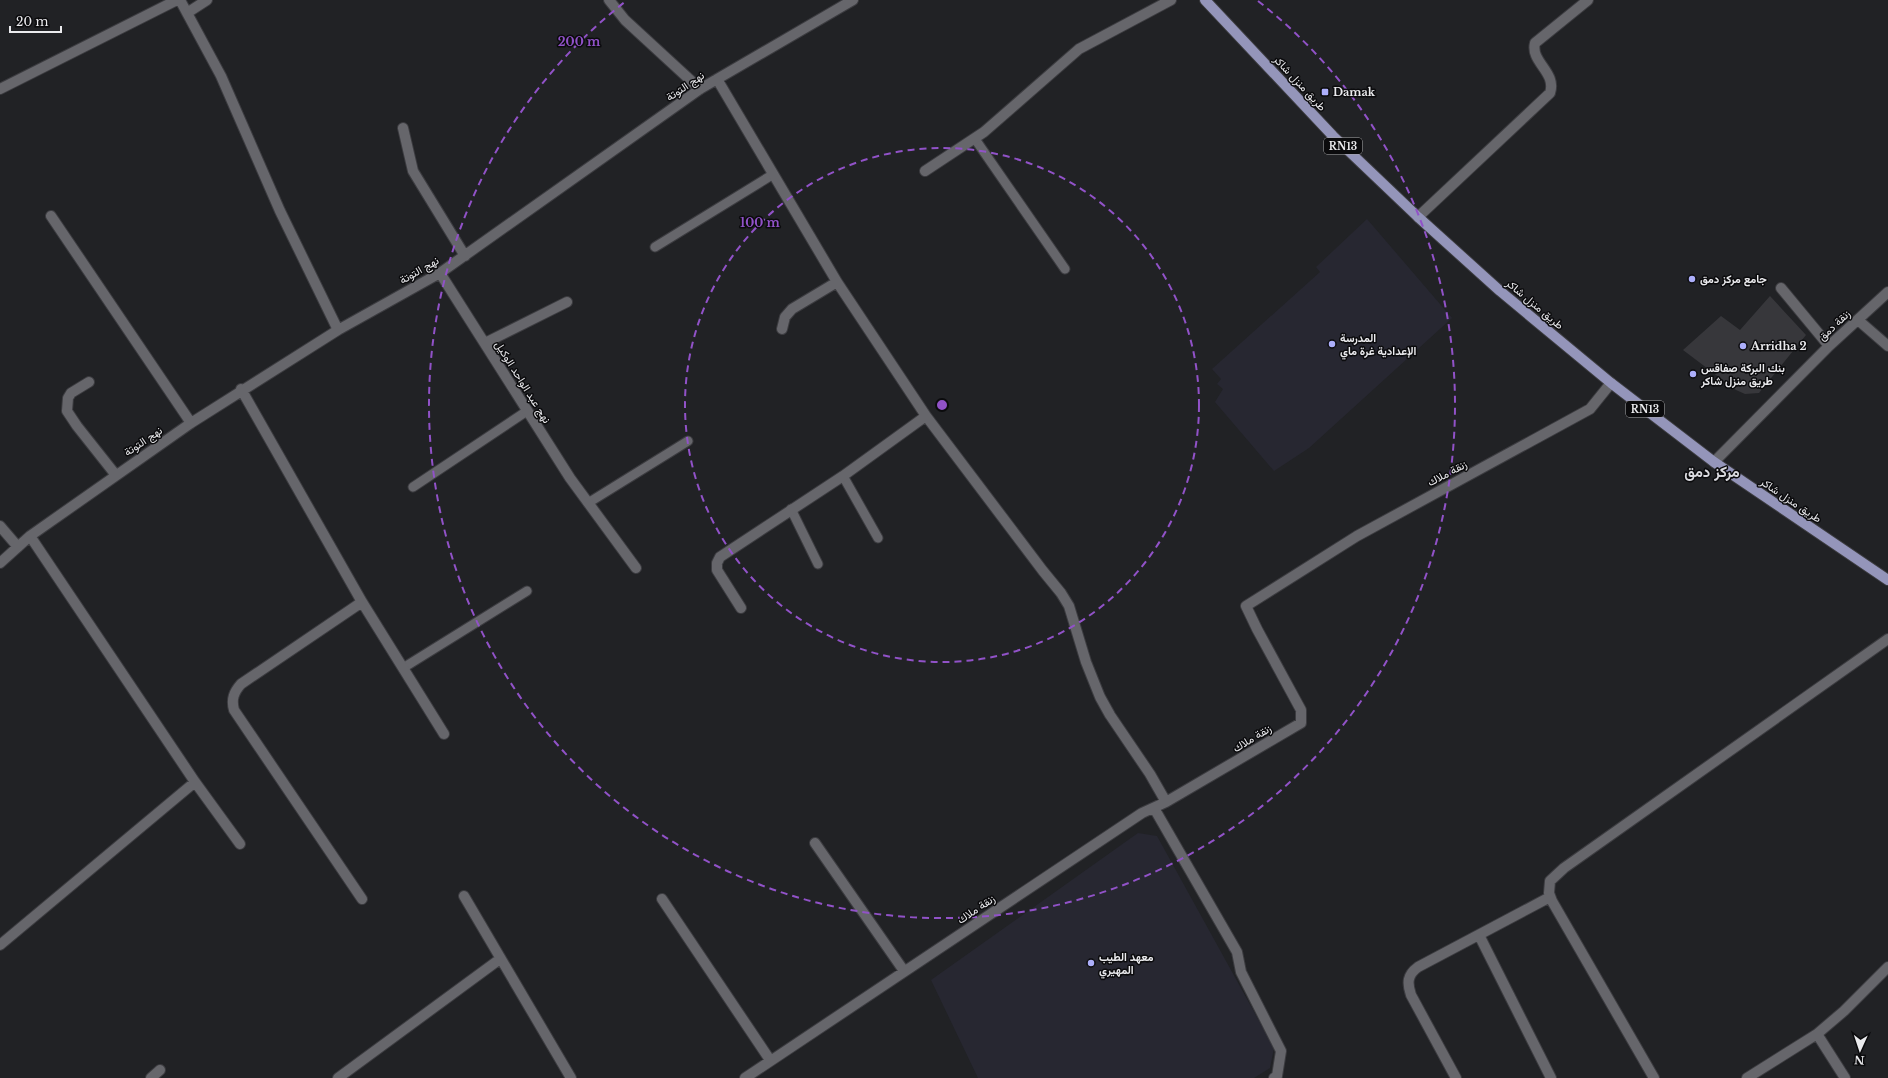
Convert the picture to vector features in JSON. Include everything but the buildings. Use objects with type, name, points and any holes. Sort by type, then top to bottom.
[{"type":"main road","name":"طريق منزل شاكر","points":[[1205,0],[1333,136],[1418,218],[1500,291],[1611,383],[1714,462],[1888,580]]},
{"type":"street","points":[[0,89],[177,0]]},
{"type":"street","points":[[180,0],[221,76],[280,211],[338,330]]},
{"type":"street","points":[[187,13],[208,0]]},
{"type":"street","points":[[609,0],[625,20],[700,89]]},
{"type":"street","name":"نهج التوتة","points":[[0,563],[30,536],[115,474],[190,423],[338,330],[440,273],[700,89],[853,0]]},
{"type":"street","points":[[925,171],[976,139],[1078,49],[1171,0]]},
{"type":"street","points":[[1418,218],[1550,93],[1552,80],[1535,53],[1535,43],[1588,0]]},
{"type":"street","points":[[717,79],[772,175],[837,282],[926,416],[1061,594],[1074,621],[1086,662],[1100,697],[1110,715],[1150,774],[1166,802]]},
{"type":"street","points":[[403,128],[413,171],[465,256]]},
{"type":"street","points":[[51,216],[190,423]]},
{"type":"street","name":"نهج عبد الواحد الوكيل","points":[[440,273],[570,478],[636,568]]},
{"type":"street","points":[[782,329],[785,317],[792,309],[837,282]]},
{"type":"street","points":[[1781,288],[1829,346]]},
{"type":"street","name":"زنقة دمق","points":[[1714,462],[1829,346],[1888,292]]},
{"type":"street","points":[[485,343],[567,302]]},
{"type":"street","points":[[1858,320],[1888,346]]},
{"type":"street","points":[[89,382],[71,393],[68,398],[67,411],[115,474]]},
{"type":"street","name":"زنقة ملاك","points":[[745,1078],[1142,813],[1166,802],[1301,723],[1301,710],[1246,606],[1357,536],[1590,409],[1611,383]]},
{"type":"street","points":[[241,390],[362,602],[444,734]]},
{"type":"street","points":[[741,608],[717,570],[718,560],[791,509],[843,476],[926,416]]},
{"type":"street","points":[[0,526],[18,547]]},
{"type":"street","points":[[30,536],[195,782],[240,844]]},
{"type":"street","points":[[362,602],[241,684],[234,692],[232,699],[234,710],[362,899]]},
{"type":"street","points":[[1654,1078],[1550,897],[1550,881],[1559,872],[1888,639]]},
{"type":"street","points":[[0,945],[195,782]]},
{"type":"street","points":[[1154,808],[1237,952],[1241,972],[1281,1051],[1277,1076],[1274,1078]]},
{"type":"street","points":[[815,843],[904,971]]},
{"type":"street","points":[[464,896],[570,1078]]},
{"type":"street","points":[[1456,1078],[1415,1004],[1408,988],[1409,975],[1418,967],[1550,897]]},
{"type":"street","points":[[662,898],[770,1060]]},
{"type":"street","points":[[1479,935],[1551,1078]]},
{"type":"street","points":[[338,1078],[500,959]]},
{"type":"street","points":[[1747,1078],[1817,1034],[1844,1011],[1888,967]]},
{"type":"street","points":[[1817,1034],[1845,1078]]},
{"type":"street","points":[[151,1078],[160,1070]]},
{"type":"lane","points":[[976,139],[1065,268]]},
{"type":"lane","points":[[655,247],[772,175]]},
{"type":"lane","points":[[414,487],[527,411]]},
{"type":"lane","points":[[588,503],[688,441]]},
{"type":"lane","points":[[843,476],[878,538]]},
{"type":"lane","points":[[791,509],[818,564]]},
{"type":"lane","points":[[403,668],[527,591]]},
{"type":"shaded area","name":"المدرسة الإعدادية غرة ماي","points":[[1367,219],[1452,318],[1309,448],[1274,471],[1215,402],[1223,389],[1217,384],[1221,379],[1212,369],[1320,272],[1316,267]]},
{"type":"shaded area","name":"معهد الطيب المهيري","points":[[1138,833],[1157,836],[1274,1048],[1270,1068],[1254,1078],[978,1078],[931,980]]},
{"type":"place","name":"Damak","points":[[1325,92]]},
{"type":"place","name":"جامع مركز دمق","points":[[1692,279]]},
{"type":"place","name":"المدرسة الإعدادية غرة ماي","points":[[1332,344]]},
{"type":"place","name":"Arridha 2","points":[[1743,346]]},
{"type":"place","name":"بنك البركة صفاقس طريق منزل شاكر","points":[[1693,374]]},
{"type":"place","name":"معهد الطيب المهيري","points":[[1091,963]]},
{"type":"district","name":"مركز دمق","points":[[1712,471]]}]
